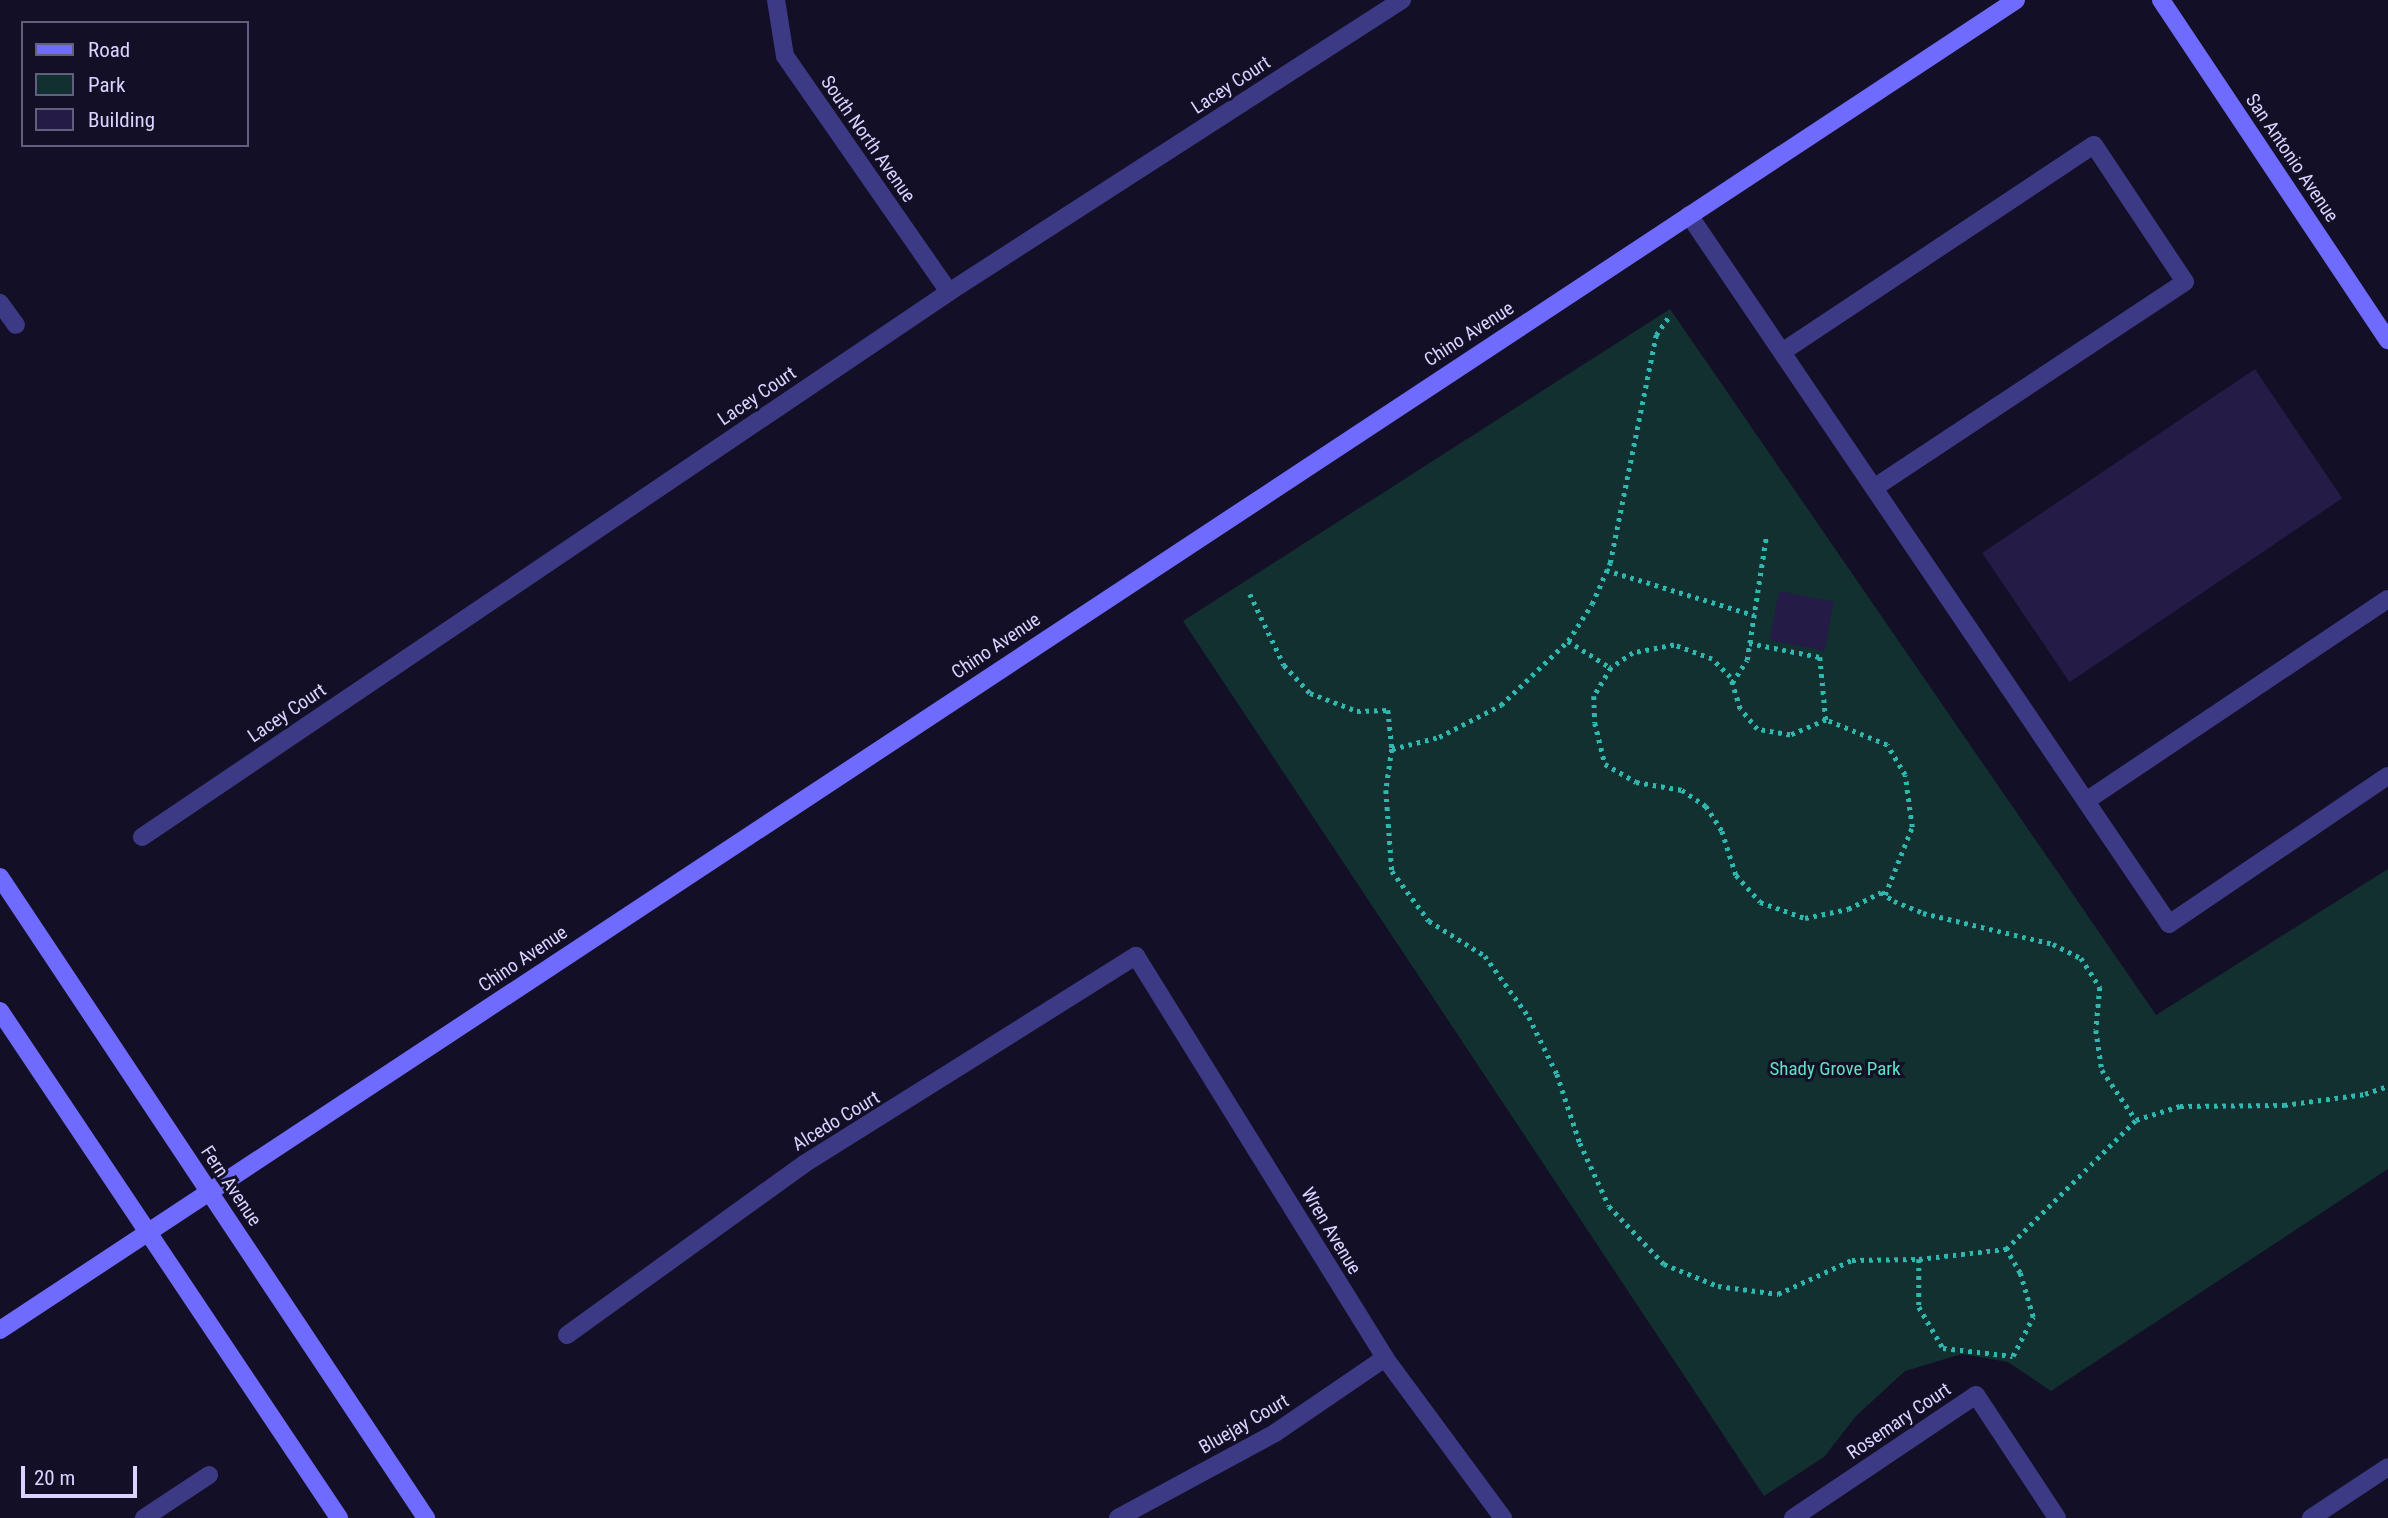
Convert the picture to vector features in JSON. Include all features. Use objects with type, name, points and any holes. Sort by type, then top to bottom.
[{"type":"main road","name":"Chino Avenue","points":[[0,1330],[2016,0]]},
{"type":"main road","name":"San Antonio Avenue","points":[[2161,0],[2388,340]]},
{"type":"main road","name":"Fern Avenue","points":[[0,877],[426,1518]]},
{"type":"main road","points":[[0,1012],[340,1518]]},
{"type":"street","name":"South North Avenue","points":[[776,0],[785,56],[949,292]]},
{"type":"street","name":"Lacey Court","points":[[142,836],[949,292],[1402,0]]},
{"type":"street","points":[[1782,352],[2094,145],[2185,282],[1874,488]]},
{"type":"street","points":[[1689,215],[2169,924],[2388,776]]},
{"type":"street","points":[[0,303],[16,325]]},
{"type":"street","points":[[2087,801],[2388,599]]},
{"type":"street","name":"Alcedo Court","points":[[568,1335],[804,1164],[1136,957]]},
{"type":"street","name":"Wren Avenue","points":[[1136,957],[1385,1359],[1503,1518]]},
{"type":"street","name":"Bluejay Court","points":[[1118,1518],[1275,1433],[1385,1359]]},
{"type":"street","name":"Rosemary Court","points":[[1793,1518],[1976,1395],[2057,1518]]},
{"type":"street","points":[[2311,1518],[2388,1467]]},
{"type":"street","points":[[144,1518],[209,1475]]},
{"type":"path","points":[[1392,749],[1439,737],[1477,721],[1502,705],[1568,641],[1592,604],[1606,570],[1657,335],[1668,318]]},
{"type":"path","points":[[1732,683],[1747,660],[1766,537]]},
{"type":"path","points":[[1606,570],[1754,615]]},
{"type":"path","points":[[1250,594],[1284,665],[1310,693],[1357,711],[1388,710],[1392,749],[1386,790],[1392,871],[1429,921],[1485,956],[1529,1017],[1558,1074],[1580,1143],[1609,1206],[1664,1264],[1718,1286],[1778,1294],[1852,1260],[1919,1259],[2006,1249],[2136,1120],[2180,1106],[2284,1105],[2365,1094],[2388,1086]]},
{"type":"path","points":[[1568,641],[1611,668]]},
{"type":"path","points":[[1749,643],[1820,657],[1826,720]]},
{"type":"path","points":[[1885,895],[1912,827],[1905,775],[1887,745],[1826,720],[1790,735],[1756,729],[1740,709],[1732,683],[1712,659],[1674,645],[1633,653],[1611,668],[1594,695],[1595,723],[1605,764],[1636,782],[1682,790],[1706,806],[1722,831],[1736,875],[1760,902],[1805,918],[1848,909],[1881,892],[1885,895],[1923,913],[2053,944],[2081,958],[2100,986],[2096,1030],[2102,1070],[2136,1120]]},
{"type":"path","points":[[1919,1259],[1919,1307],[1943,1348],[2012,1356],[2033,1317],[2020,1273],[2006,1249]]},
{"type":"green space","name":"Shady Grove Park","points":[[1670,309],[2156,1015],[2388,869],[2388,1169],[2051,1391],[2008,1362],[1962,1354],[1905,1371],[1856,1416],[1824,1457],[1764,1496],[1183,621]]},
{"type":"building","points":[[2255,369],[2342,498],[2069,682],[1982,553]]},
{"type":"building","points":[[1779,591],[1834,602],[1824,651],[1769,640]]}]
